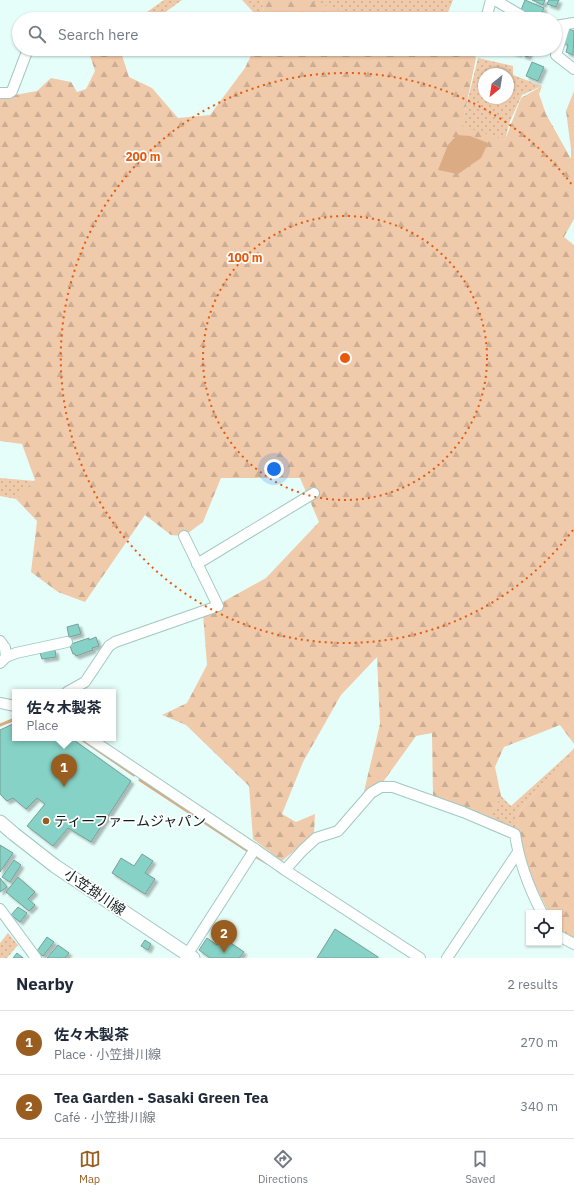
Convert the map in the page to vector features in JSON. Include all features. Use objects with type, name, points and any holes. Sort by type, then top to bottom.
[{"type":"main road","name":"小笠掛川線","points":[[0,822],[56,866],[188,957]]},
{"type":"street","points":[[488,12],[491,0]]},
{"type":"street","points":[[495,0],[515,12]]},
{"type":"street","points":[[562,35],[565,25]]},
{"type":"street","points":[[0,93],[12,92],[25,56]]},
{"type":"street","points":[[557,56],[574,69]]},
{"type":"street","points":[[197,564],[314,493]]},
{"type":"street","points":[[72,689],[85,682],[109,646],[115,642],[218,606],[184,536]]},
{"type":"street","points":[[0,641],[5,648],[3,660]]},
{"type":"street","points":[[3,660],[16,654],[67,642]]},
{"type":"street","points":[[0,703],[12,705]]},
{"type":"street","points":[[93,741],[285,870],[420,958]]},
{"type":"street","points":[[285,870],[302,850],[316,838],[338,831],[371,793],[381,787],[394,787],[463,812],[515,834],[518,852],[530,890],[540,910]]},
{"type":"street","points":[[188,957],[255,849]]},
{"type":"street","points":[[447,958],[518,852]]},
{"type":"street","points":[[0,910],[36,958]]},
{"type":"street","points":[[562,938],[574,944]]},
{"type":"green space","points":[[164,0],[182,0],[166,12],[147,12]]},
{"type":"green space","points":[[242,0],[261,0],[264,10],[261,12],[253,12]]},
{"type":"green space","points":[[261,0],[305,0],[345,12],[261,12],[264,10]]},
{"type":"green space","points":[[303,0],[453,0],[448,12],[341,12]]},
{"type":"green space","points":[[90,56],[122,56],[129,77],[152,88],[178,118],[210,115],[245,68],[251,56],[475,56],[476,58],[462,126],[505,140],[521,98],[542,86],[539,94],[546,114],[571,159],[566,111],[574,91],[574,219],[564,237],[574,245],[574,744],[560,725],[504,747],[495,767],[501,796],[487,822],[433,798],[432,733],[416,736],[378,789],[361,804],[380,724],[377,657],[341,695],[303,762],[282,814],[296,822],[315,814],[314,834],[282,861],[253,839],[249,786],[186,725],[162,715],[187,703],[207,665],[203,613],[266,578],[319,522],[300,478],[221,478],[203,522],[184,536],[171,535],[145,515],[85,602],[58,592],[31,572],[37,521],[16,499],[35,480],[22,444],[0,441],[0,96],[37,91],[51,78],[71,82],[77,92],[86,89],[95,71]]},
{"type":"green space","points":[[478,58],[513,66],[513,68],[478,68],[478,104],[514,104],[514,75],[542,86],[522,95],[510,121],[505,140],[461,128]]},
{"type":"green space","points":[[0,478],[35,481],[16,499],[0,496]]},
{"type":"green space","points":[[574,748],[574,940],[562,934],[562,910],[547,910],[518,852],[517,814]]},
{"type":"green space","points":[[573,750],[517,814],[518,830],[488,819],[501,796],[511,806]]},
{"type":"green space","points":[[8,933],[18,945],[7,958],[0,958],[0,943]]},
{"type":"shaded area","points":[[457,135],[470,136],[488,143],[481,158],[458,174],[438,170],[448,145]]},
{"type":"building","points":[[525,0],[544,8],[542,12],[525,12],[521,10]]},
{"type":"building","points":[[532,0],[545,0],[543,5]]},
{"type":"building","points":[[549,0],[559,0],[556,7],[547,4]]},
{"type":"building","points":[[567,28],[574,31],[573,55],[566,52],[568,45],[562,42]]},
{"type":"building","points":[[532,62],[544,67],[538,81],[526,76]]},
{"type":"building","points":[[78,624],[81,634],[69,637],[67,627]]},
{"type":"building","points":[[96,637],[99,646],[92,648],[93,650],[76,656],[73,654],[70,646],[72,645],[71,644]]},
{"type":"building","points":[[55,650],[56,657],[42,659],[40,653]]},
{"type":"building","points":[[12,724],[12,741],[75,741],[131,781],[91,842],[68,828],[53,846],[27,826],[45,804],[37,798],[26,809],[13,798],[7,801],[0,794],[0,730]]},
{"type":"building","points":[[0,845],[13,853],[0,872]]},
{"type":"building","points":[[142,854],[153,861],[145,873],[155,879],[145,894],[112,873],[121,858],[134,866]]},
{"type":"building","points":[[14,860],[21,865],[10,882],[2,877]]},
{"type":"building","points":[[18,877],[35,892],[28,899],[35,905],[29,911],[6,892]]},
{"type":"building","points":[[0,878],[7,887],[0,892]]},
{"type":"building","points":[[18,907],[27,913],[20,922],[11,915]]},
{"type":"building","points":[[335,929],[378,957],[378,958],[317,958]]},
{"type":"building","points":[[47,937],[54,942],[43,956],[37,951]]},
{"type":"building","points":[[222,937],[244,952],[239,958],[210,958],[199,950],[207,938],[217,945]]},
{"type":"building","points":[[145,940],[151,944],[148,950],[141,946]]},
{"type":"building","points":[[58,945],[69,953],[65,958],[47,958]]},
{"type":"building","points":[[17,953],[23,958],[13,958]]},
{"type":"waterway","points":[[0,725],[12,720]]},
{"type":"waterway","points":[[84,741],[134,775]]},
{"type":"waterway","points":[[140,780],[248,851]]},
{"type":"waterway","points":[[255,856],[267,863]]},
{"type":"place","name":"佐々木製茶","points":[[64,787]]},
{"type":"place","name":"ティーファームジャパン","points":[[46,821]]},
{"type":"place","name":"Tea Garden - Sasaki Green Tea","points":[[224,953]]}]
